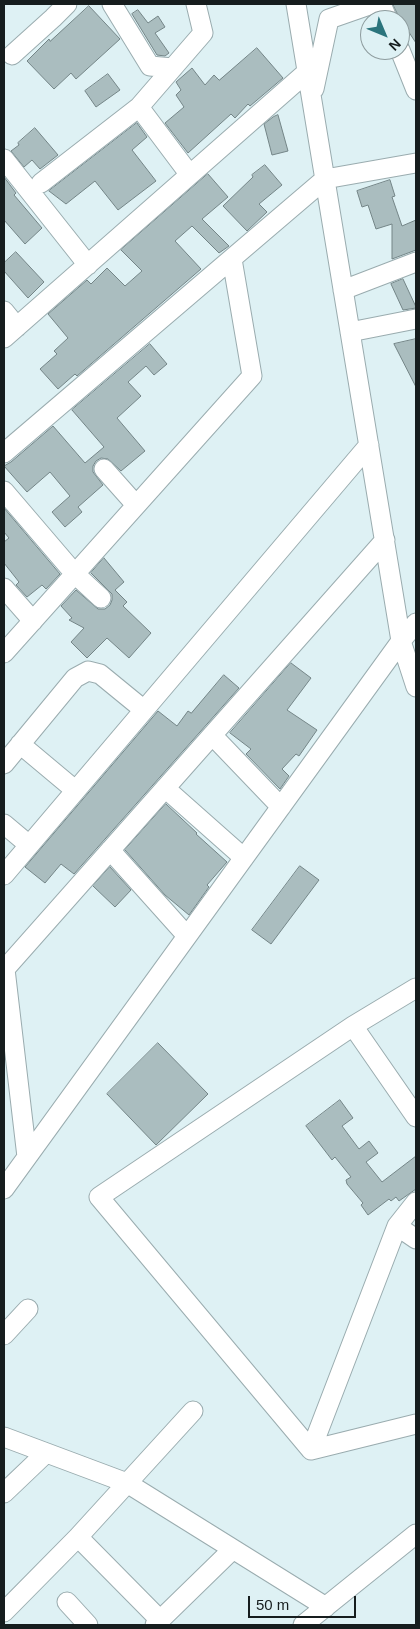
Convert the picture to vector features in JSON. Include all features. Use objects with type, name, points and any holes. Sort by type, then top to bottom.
[{"type":"street","points":[[6,53],[53,18],[67,4]]},
{"type":"street","points":[[112,4],[150,66],[168,73]]},
{"type":"street","points":[[41,183],[139,107],[203,33],[196,4]]},
{"type":"street","points":[[296,4],[401,641],[416,687]]},
{"type":"street","points":[[312,99],[330,19],[372,4]]},
{"type":"street","points":[[404,60],[416,90]]},
{"type":"street","points":[[4,311],[10,333],[307,72]]},
{"type":"street","points":[[139,107],[190,175]]},
{"type":"street","points":[[4,159],[88,265]]},
{"type":"street","points":[[4,453],[325,179],[416,163]]},
{"type":"street","points":[[4,653],[252,376],[232,259]]},
{"type":"street","points":[[343,290],[416,262]]},
{"type":"street","points":[[350,332],[416,319]]},
{"type":"street","points":[[4,875],[369,445]]},
{"type":"street","points":[[104,469],[136,505]]},
{"type":"street","points":[[4,491],[75,574],[101,598]]},
{"type":"street","points":[[27,1157],[5,969],[384,540]]},
{"type":"street","points":[[4,588],[33,621]]},
{"type":"street","points":[[4,1189],[401,641],[416,623]]},
{"type":"street","points":[[4,764],[75,678],[88,671],[100,674],[144,710]]},
{"type":"street","points":[[212,735],[281,807]]},
{"type":"street","points":[[20,744],[75,790]]},
{"type":"street","points":[[165,788],[244,858]]},
{"type":"street","points":[[4,824],[29,845]]},
{"type":"street","points":[[110,850],[187,936]]},
{"type":"street","points":[[311,1450],[99,1197],[353,1026],[416,988]]},
{"type":"street","points":[[353,1026],[416,1117]]},
{"type":"street","points":[[311,1450],[397,1226],[416,1202]]},
{"type":"street","points":[[397,1226],[416,1239]]},
{"type":"street","points":[[4,1335],[28,1309]]},
{"type":"street","points":[[4,1612],[78,1537],[193,1411]]},
{"type":"street","points":[[311,1450],[416,1424]]},
{"type":"street","points":[[4,1437],[127,1484],[326,1607]]},
{"type":"street","points":[[4,1493],[46,1453]]},
{"type":"street","points":[[78,1537],[158,1623],[233,1549]]},
{"type":"street","points":[[303,1625],[415,1538]]},
{"type":"street","points":[[67,1602],[88,1625]]},
{"type":"building","points":[[393,4],[416,4],[416,43],[410,34],[410,10],[396,10]]},
{"type":"building","points":[[89,6],[120,39],[76,79],[71,73],[54,89],[27,61],[49,39],[50,41]]},
{"type":"building","points":[[138,10],[148,23],[158,16],[165,27],[155,33],[169,53],[165,56],[157,55],[132,14]]},
{"type":"building","points":[[257,48],[283,78],[250,106],[248,104],[235,118],[231,114],[188,153],[165,123],[184,107],[176,95],[181,90],[176,82],[192,68],[205,85],[214,75],[219,80]]},
{"type":"building","points":[[108,74],[120,90],[96,107],[85,91]]},
{"type":"building","points":[[278,115],[288,151],[272,155],[264,124]]},
{"type":"building","points":[[137,123],[147,137],[132,150],[156,181],[118,210],[95,181],[66,204],[49,191]]},
{"type":"building","points":[[35,128],[58,155],[40,169],[32,160],[24,167],[11,151]]},
{"type":"building","points":[[265,165],[282,185],[259,204],[267,212],[247,231],[223,206],[253,177],[252,175]]},
{"type":"building","points":[[208,174],[228,197],[202,219],[229,246],[219,253],[192,226],[175,241],[201,269],[77,376],[75,374],[58,389],[40,369],[57,354],[54,351],[68,338],[48,314],[87,280],[91,284],[107,268],[125,286],[142,271],[121,250]]},
{"type":"building","points":[[4,177],[16,193],[14,195],[42,228],[25,244],[4,220]]},
{"type":"building","points":[[390,180],[395,196],[392,197],[402,226],[416,220],[416,250],[392,259],[392,224],[376,229],[368,205],[362,207],[357,191]]},
{"type":"building","points":[[16,252],[44,282],[28,298],[4,271],[4,263]]},
{"type":"building","points":[[403,279],[416,308],[403,310],[391,284]]},
{"type":"building","points":[[416,339],[416,387],[394,344]]},
{"type":"building","points":[[150,344],[167,364],[154,375],[146,366],[128,382],[141,396],[117,418],[145,451],[121,471],[108,459],[101,458],[96,461],[93,466],[93,472],[103,485],[78,507],[82,512],[65,527],[52,512],[70,496],[50,472],[27,492],[4,466],[53,426],[85,463],[104,447],[72,410]]},
{"type":"building","points":[[4,508],[60,574],[46,589],[42,585],[27,597],[16,585],[19,582],[4,563],[4,542],[9,538],[4,532]]},
{"type":"building","points":[[104,558],[124,582],[115,590],[127,602],[123,606],[151,633],[129,658],[107,638],[87,658],[71,642],[84,628],[69,620],[72,618],[61,606],[76,590],[98,609],[105,609],[110,605],[112,594],[91,573]]},
{"type":"building","points":[[291,663],[311,678],[287,710],[317,730],[299,756],[296,754],[282,769],[289,776],[280,789],[246,754],[251,749],[230,733]]},
{"type":"building","points":[[224,675],[239,688],[74,874],[61,864],[45,883],[25,867],[158,711],[177,726],[188,711],[191,713]]},
{"type":"building","points":[[166,804],[227,862],[207,885],[209,887],[189,915],[165,895],[125,850]]},
{"type":"building","points":[[300,866],[319,880],[271,944],[252,930]]},
{"type":"building","points":[[110,867],[131,890],[115,907],[93,886]]},
{"type":"building","points":[[158,1043],[208,1094],[156,1145],[107,1094]]},
{"type":"building","points":[[340,1100],[353,1118],[342,1126],[359,1149],[369,1141],[378,1153],[366,1162],[382,1182],[416,1156],[416,1189],[399,1201],[396,1197],[391,1201],[389,1199],[368,1215],[361,1205],[363,1203],[347,1184],[346,1180],[351,1177],[335,1157],[332,1160],[306,1126]]}]
